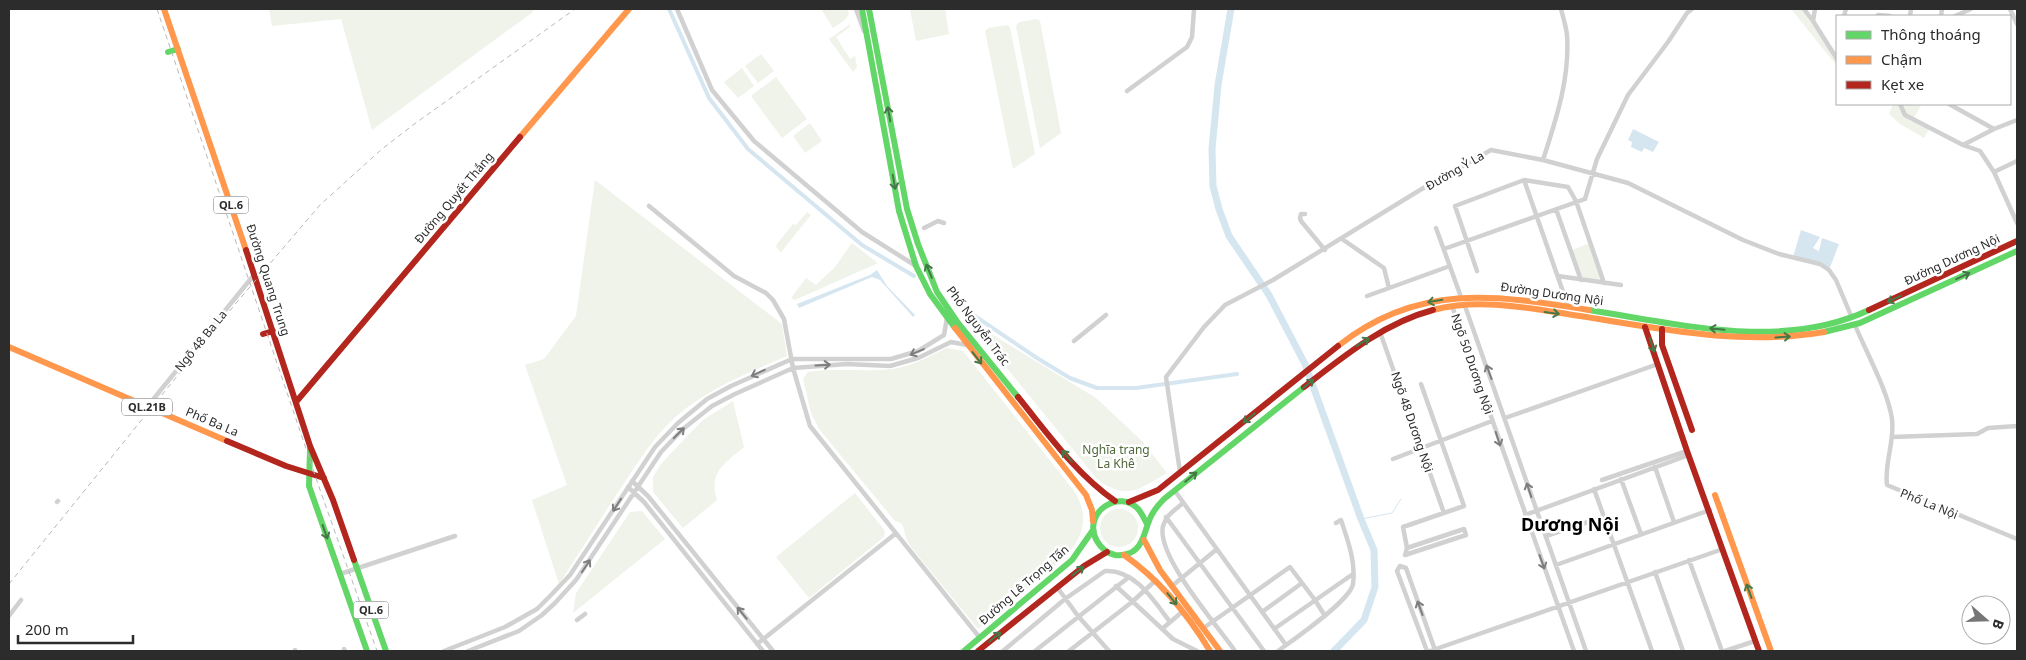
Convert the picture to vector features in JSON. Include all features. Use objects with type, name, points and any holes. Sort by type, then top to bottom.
[{"type":"main road","name":"Đường Quang Trung","points":[[164,9],[273,330],[296,402],[298,418],[324,478],[386,651]]},
{"type":"main road","name":"Đường Quyết Thắng","points":[[296,402],[629,9]]},
{"type":"main road","name":"Phố Nguyễn Trác","points":[[862,9],[869,48],[907,209],[918,244],[937,292],[958,323],[1052,445],[1086,495],[1094,521]]},
{"type":"main road","name":"Phố Nguyễn Trác","points":[[869,9],[899,211],[916,266],[930,294],[967,345],[1052,445],[1095,487],[1115,501]]},
{"type":"main road","points":[[168,52],[178,49]]},
{"type":"main road","points":[[234,244],[242,239]]},
{"type":"main road","name":"Đường Dương Nội","points":[[1129,502],[1158,490],[1352,335],[1389,316],[1427,302],[1461,297],[1495,297],[1568,306],[1713,329],[1743,331],[1804,329],[1854,321],[2017,242]]},
{"type":"main road","name":"Đường Dương Nội","points":[[1147,524],[1158,505],[1214,457],[1359,344],[1400,321],[1426,311],[1452,306],[1487,305],[1530,309],[1713,336],[1749,338],[1818,334],[1854,321],[2017,251]]},
{"type":"main road","points":[[1530,309],[1532,301]]},
{"type":"main road","points":[[1645,327],[1759,651]]},
{"type":"main road","points":[[1662,329],[1662,345],[1692,430]]},
{"type":"main road","points":[[264,334],[273,330]]},
{"type":"main road","name":"Phố Ba La","points":[[9,348],[286,466],[324,478]]},
{"type":"main road","points":[[1658,364],[1667,361]]},
{"type":"main road","name":"Đường Quang Trung","points":[[310,446],[308,486],[367,651]]},
{"type":"main road","points":[[286,466],[305,462],[308,459],[310,446]]},
{"type":"main road","points":[[1209,450],[1214,457]]},
{"type":"main road","points":[[286,466],[298,473],[308,486]]},
{"type":"main road","points":[[1715,495],[1771,651]]},
{"type":"main road","points":[[1124,555],[1138,548],[1144,540],[1147,524],[1142,513],[1129,502],[1115,501],[1102,508],[1094,521],[1093,530],[1098,544],[1107,552],[1124,555],[1146,569],[1202,637],[1209,651]]},
{"type":"main road","name":"Đường Lê Trọng Tấn","points":[[964,651],[1072,560],[1093,530]]},
{"type":"main road","points":[[1144,540],[1154,561],[1205,627],[1220,651]]},
{"type":"main road","name":"Đường Lê Trọng Tấn","points":[[978,651],[1084,566],[1107,552]]},
{"type":"main road","points":[[1755,640],[1766,637]]},
{"type":"street","points":[[677,9],[712,90],[754,141],[862,232],[916,266]]},
{"type":"street","name":"Phố Nguyễn Trác","points":[[856,9],[869,48]]},
{"type":"street","points":[[1127,90],[1187,47],[1192,36],[1194,9]]},
{"type":"street","points":[[1543,160],[1560,110],[1564,83],[1567,34],[1561,9]]},
{"type":"street","points":[[1444,249],[1585,199],[1597,159],[1628,95],[1668,42],[1687,13],[1692,9]]},
{"type":"street","points":[[1804,9],[1836,56]]},
{"type":"street","points":[[1813,21],[1815,9]]},
{"type":"street","points":[[1878,15],[1879,9]]},
{"type":"street","points":[[1957,15],[1972,9]]},
{"type":"street","points":[[2010,9],[2017,24]]},
{"type":"street","points":[[1900,105],[1905,115],[1964,146],[1980,151]]},
{"type":"street","points":[[1951,105],[1994,129]]},
{"type":"street","points":[[1964,146],[1994,129],[2017,120]]},
{"type":"street","points":[[1975,139],[1980,151],[1994,172],[2017,222]]},
{"type":"street","name":"Đường Ỷ La","points":[[1180,472],[1166,377],[1204,326],[1226,305],[1257,290],[1420,190],[1491,150],[1543,160],[1628,183],[1748,242],[1780,254],[1820,264],[1829,270],[1836,280],[1854,321]]},
{"type":"street","points":[[1994,172],[2017,161]]},
{"type":"street","points":[[1524,180],[1568,306]]},
{"type":"street","points":[[1477,271],[1455,206],[1524,180],[1568,187],[1576,201],[1604,283]]},
{"type":"street","points":[[649,206],[734,276],[766,293],[773,300],[784,319],[793,368],[810,426],[980,638]]},
{"type":"street","points":[[1556,208],[1581,280]]},
{"type":"street","points":[[1305,214],[1301,214],[1301,221],[1325,250]]},
{"type":"street","points":[[924,228],[938,221],[944,223]]},
{"type":"street","points":[[1436,228],[1461,297]]},
{"type":"street","points":[[1342,239],[1384,268],[1389,288]]},
{"type":"street","points":[[1367,296],[1450,266]]},
{"type":"street","name":"Ngõ 48 Ba La","points":[[147,406],[254,275]]},
{"type":"street","points":[[1558,276],[1621,285]]},
{"type":"street","name":"Ngõ 50 Dương Nội","points":[[1452,306],[1504,458],[1574,651]]},
{"type":"street","name":"Ngõ 50 Dương Nội","points":[[1465,306],[1586,651]]},
{"type":"street","points":[[1074,342],[1106,314]]},
{"type":"street","points":[[444,651],[505,627],[537,609],[570,575],[655,446],[678,423],[707,399],[792,359],[880,360],[905,356],[926,347],[944,335],[947,318]]},
{"type":"street","name":"Phố La Nội","points":[[1854,321],[1882,387],[1892,418],[1892,437],[1886,474],[1887,485],[2017,539]]},
{"type":"street","name":"Ngõ 48 Dương Nội","points":[[1380,332],[1444,513]]},
{"type":"street","points":[[468,651],[519,631],[555,603],[576,580],[661,452],[684,429],[712,406],[734,394],[793,368],[848,364],[890,366],[918,358],[951,342],[967,345]]},
{"type":"street","points":[[1505,418],[1658,364]]},
{"type":"street","points":[[1421,384],[1464,506],[1403,527],[1407,548],[1403,565],[1397,571],[1428,651],[1436,650],[1723,549]]},
{"type":"street","points":[[1393,459],[1492,421]]},
{"type":"street","points":[[1892,437],[1977,434],[1988,428],[2017,426]]},
{"type":"street","points":[[1525,515],[1688,453]]},
{"type":"street","points":[[1602,480],[1688,453]]},
{"type":"street","points":[[1655,467],[1674,522]]},
{"type":"street","points":[[1621,479],[1641,534]]},
{"type":"street","points":[[632,481],[773,651]]},
{"type":"street","points":[[628,487],[763,651]]},
{"type":"street","points":[[1594,489],[1652,651]]},
{"type":"street","points":[[1175,491],[1286,646]]},
{"type":"street","points":[[1183,503],[1166,517],[1163,526],[1164,545],[1181,578],[1235,651]]},
{"type":"street","points":[[1556,565],[1710,510]]},
{"type":"street","points":[[1166,517],[1264,651]]},
{"type":"street","points":[[1546,536],[1603,517]]},
{"type":"street","points":[[1278,651],[1330,613],[1353,587],[1353,559],[1342,520],[1336,523]]},
{"type":"street","points":[[1405,555],[1466,535],[1464,529],[1407,548]]},
{"type":"street","points":[[757,644],[895,534]]},
{"type":"street","points":[[340,574],[454,536]]},
{"type":"street","points":[[1172,586],[1217,549]]},
{"type":"street","points":[[1689,560],[1724,651],[1755,640]]},
{"type":"street","points":[[1403,565],[1406,568],[1436,650]]},
{"type":"street","points":[[1205,627],[1290,567],[1325,616]]},
{"type":"street","points":[[1003,651],[1066,599],[1105,571],[1129,577],[1146,591],[1170,622]]},
{"type":"street","points":[[1655,572],[1683,651]]},
{"type":"street","points":[[1274,629],[1353,574]]},
{"type":"street","points":[[1035,651],[1129,577]]},
{"type":"street","points":[[1069,651],[1146,591],[1156,580]]},
{"type":"street","points":[[1262,612],[1302,583]]},
{"type":"street","points":[[1116,586],[1173,639],[1197,651]]},
{"type":"street","points":[[1057,587],[1092,634],[1109,651]]},
{"type":"street","points":[[9,616],[21,600]]},
{"type":"street","points":[[1162,629],[1182,612]]},
{"type":"street","points":[[577,620],[584,614]]},
{"type":"green space","points":[[269,9],[532,9],[533,12],[372,130],[341,19],[272,26]]},
{"type":"green space","points":[[821,9],[831,9],[833,11],[835,9],[847,9],[849,14],[845,20],[833,28]]},
{"type":"green space","points":[[910,9],[945,9],[949,34],[916,41]]},
{"type":"green space","points":[[1791,9],[1802,9],[1836,60],[1836,65]]},
{"type":"green space","points":[[1037,19],[1040,21],[1061,133],[1040,148],[1016,26],[1019,22]]},
{"type":"green space","points":[[850,24],[850,27],[836,37],[850,59],[855,56],[857,67],[853,72],[829,39]]},
{"type":"green space","points":[[1007,25],[1010,27],[1035,154],[1013,169],[985,31],[988,28]]},
{"type":"green space","points":[[761,54],[774,71],[758,83],[745,66]]},
{"type":"green space","points":[[742,68],[754,86],[738,98],[724,82]]},
{"type":"green space","points":[[776,77],[807,119],[782,138],[751,96]]},
{"type":"green space","points":[[1893,105],[1921,105],[1913,119],[1930,128],[1924,138],[1900,124],[1889,114]]},
{"type":"green space","points":[[810,123],[822,141],[805,153],[793,136]]},
{"type":"green space","points":[[595,180],[782,324],[787,356],[738,377],[703,396],[680,413],[658,435],[640,459],[559,584],[532,500],[567,485],[525,365],[544,359],[576,316]]},
{"type":"green space","points":[[807,212],[811,215],[781,252],[776,247],[777,244],[793,224],[796,225]]},
{"type":"green space","points":[[852,243],[878,263],[795,300],[791,298],[806,278],[816,285],[835,267]]},
{"type":"green space","points":[[1590,243],[1604,282],[1581,279],[1572,250]]},
{"type":"green space","name":"Nghĩa trang La Khê","points":[[967,319],[1096,398],[1142,441],[1167,473],[1141,488],[1125,491],[1116,490],[1097,479]]},
{"type":"green space","points":[[947,348],[963,351],[1075,492],[1082,508],[1083,522],[1074,546],[1054,566],[978,629],[914,551],[903,526],[895,521],[819,429],[811,413],[803,379],[808,372],[900,368]]},
{"type":"green space","points":[[733,401],[744,447],[720,469],[715,482],[717,500],[683,528],[653,492],[653,477],[660,465],[703,420]]},
{"type":"green space","points":[[855,493],[885,531],[884,537],[809,598],[776,557]]},
{"type":"green space","points":[[1119,509],[1132,515],[1138,528],[1132,541],[1119,547],[1106,541],[1100,528],[1106,515]]},
{"type":"green space","points":[[642,511],[665,539],[573,613],[576,593],[630,512]]},
{"type":"water","points":[[1633,129],[1659,142],[1653,152],[1644,148],[1642,152],[1631,147],[1632,142],[1628,140]]},
{"type":"water","points":[[1801,230],[1820,237],[1813,248],[1819,251],[1822,238],[1839,244],[1829,270],[1820,264],[1793,257]]},
{"type":"water","points":[[877,270],[887,286],[915,315],[913,317],[880,280],[872,277],[799,308],[797,304],[870,275]]},
{"type":"waterway","points":[[669,9],[709,98],[748,149],[862,245],[914,276]]},
{"type":"waterway","points":[[1231,9],[1218,85],[1212,149],[1213,186],[1219,209],[1229,236],[1269,295],[1305,364],[1374,550],[1375,587],[1364,620],[1334,651]]},
{"type":"waterway","points":[[954,302],[1070,378],[1097,388],[1136,388],[1237,374]]},
{"type":"waterway","points":[[1361,519],[1392,513],[1401,499]]},
{"type":"railway","points":[[157,9],[318,484],[377,651]]},
{"type":"railway","points":[[9,584],[237,302],[320,205],[382,149],[413,125],[575,9]]},
{"type":"traffic: fast","points":[[862,9],[899,211],[916,266],[930,294],[955,328]]},
{"type":"traffic: fast","points":[[869,9],[907,209],[918,244],[937,292],[958,323],[1018,397]]},
{"type":"traffic: fast","points":[[168,52],[178,49]]},
{"type":"traffic: fast","points":[[1824,332],[1860,323],[2017,251]]},
{"type":"traffic: fast","points":[[1589,310],[1695,327],[1730,331],[1766,332],[1801,329],[1836,322],[1869,310]]},
{"type":"traffic: fast","points":[[1147,524],[1139,510],[1131,504],[1122,501],[1113,502],[1105,506],[1098,513],[1094,521],[1093,531],[1099,544],[1109,553],[1121,555],[1134,551],[1143,539],[1157,506],[1164,499],[1304,387]]},
{"type":"traffic: fast","points":[[310,449],[309,486],[367,651]]},
{"type":"traffic: fast","points":[[964,651],[1072,560],[1093,530]]},
{"type":"traffic: fast","points":[[354,560],[386,651]]},
{"type":"traffic: slow","points":[[164,9],[246,250]]},
{"type":"traffic: slow","points":[[520,137],[629,9]]},
{"type":"traffic: slow","points":[[1338,346],[1368,325],[1398,311],[1428,303],[1459,298],[1522,300],[1589,310]]},
{"type":"traffic: slow","points":[[1433,310],[1469,304],[1488,304],[1544,310],[1671,330],[1732,337],[1793,336],[1824,332]]},
{"type":"traffic: slow","points":[[955,328],[1086,495],[1092,510],[1093,521]]},
{"type":"traffic: slow","points":[[9,347],[227,441]]},
{"type":"traffic: slow","points":[[1715,495],[1771,651]]},
{"type":"traffic: slow","points":[[1144,540],[1160,570],[1220,651]]},
{"type":"traffic: slow","points":[[1124,555],[1149,575],[1172,598],[1192,623],[1210,651]]},
{"type":"traffic: jam","points":[[296,402],[520,137]]},
{"type":"traffic: jam","points":[[1869,310],[2017,241]]},
{"type":"traffic: jam","points":[[246,250],[310,446],[333,500],[354,560]]},
{"type":"traffic: jam","points":[[1304,387],[1349,352],[1381,332],[1398,323],[1433,310]]},
{"type":"traffic: jam","points":[[1645,327],[1687,451],[1759,651]]},
{"type":"traffic: jam","points":[[1662,329],[1662,345],[1692,430]]},
{"type":"traffic: jam","points":[[263,334],[273,331]]},
{"type":"traffic: jam","points":[[1129,502],[1158,490],[1338,346]]},
{"type":"traffic: jam","points":[[1018,397],[1075,466],[1115,501]]},
{"type":"traffic: jam","points":[[227,441],[286,466],[324,478]]},
{"type":"traffic: jam","points":[[978,651],[1084,566],[1107,552]]},
{"type":"district","name":"Dương Nội","points":[[1570,525]]}]
